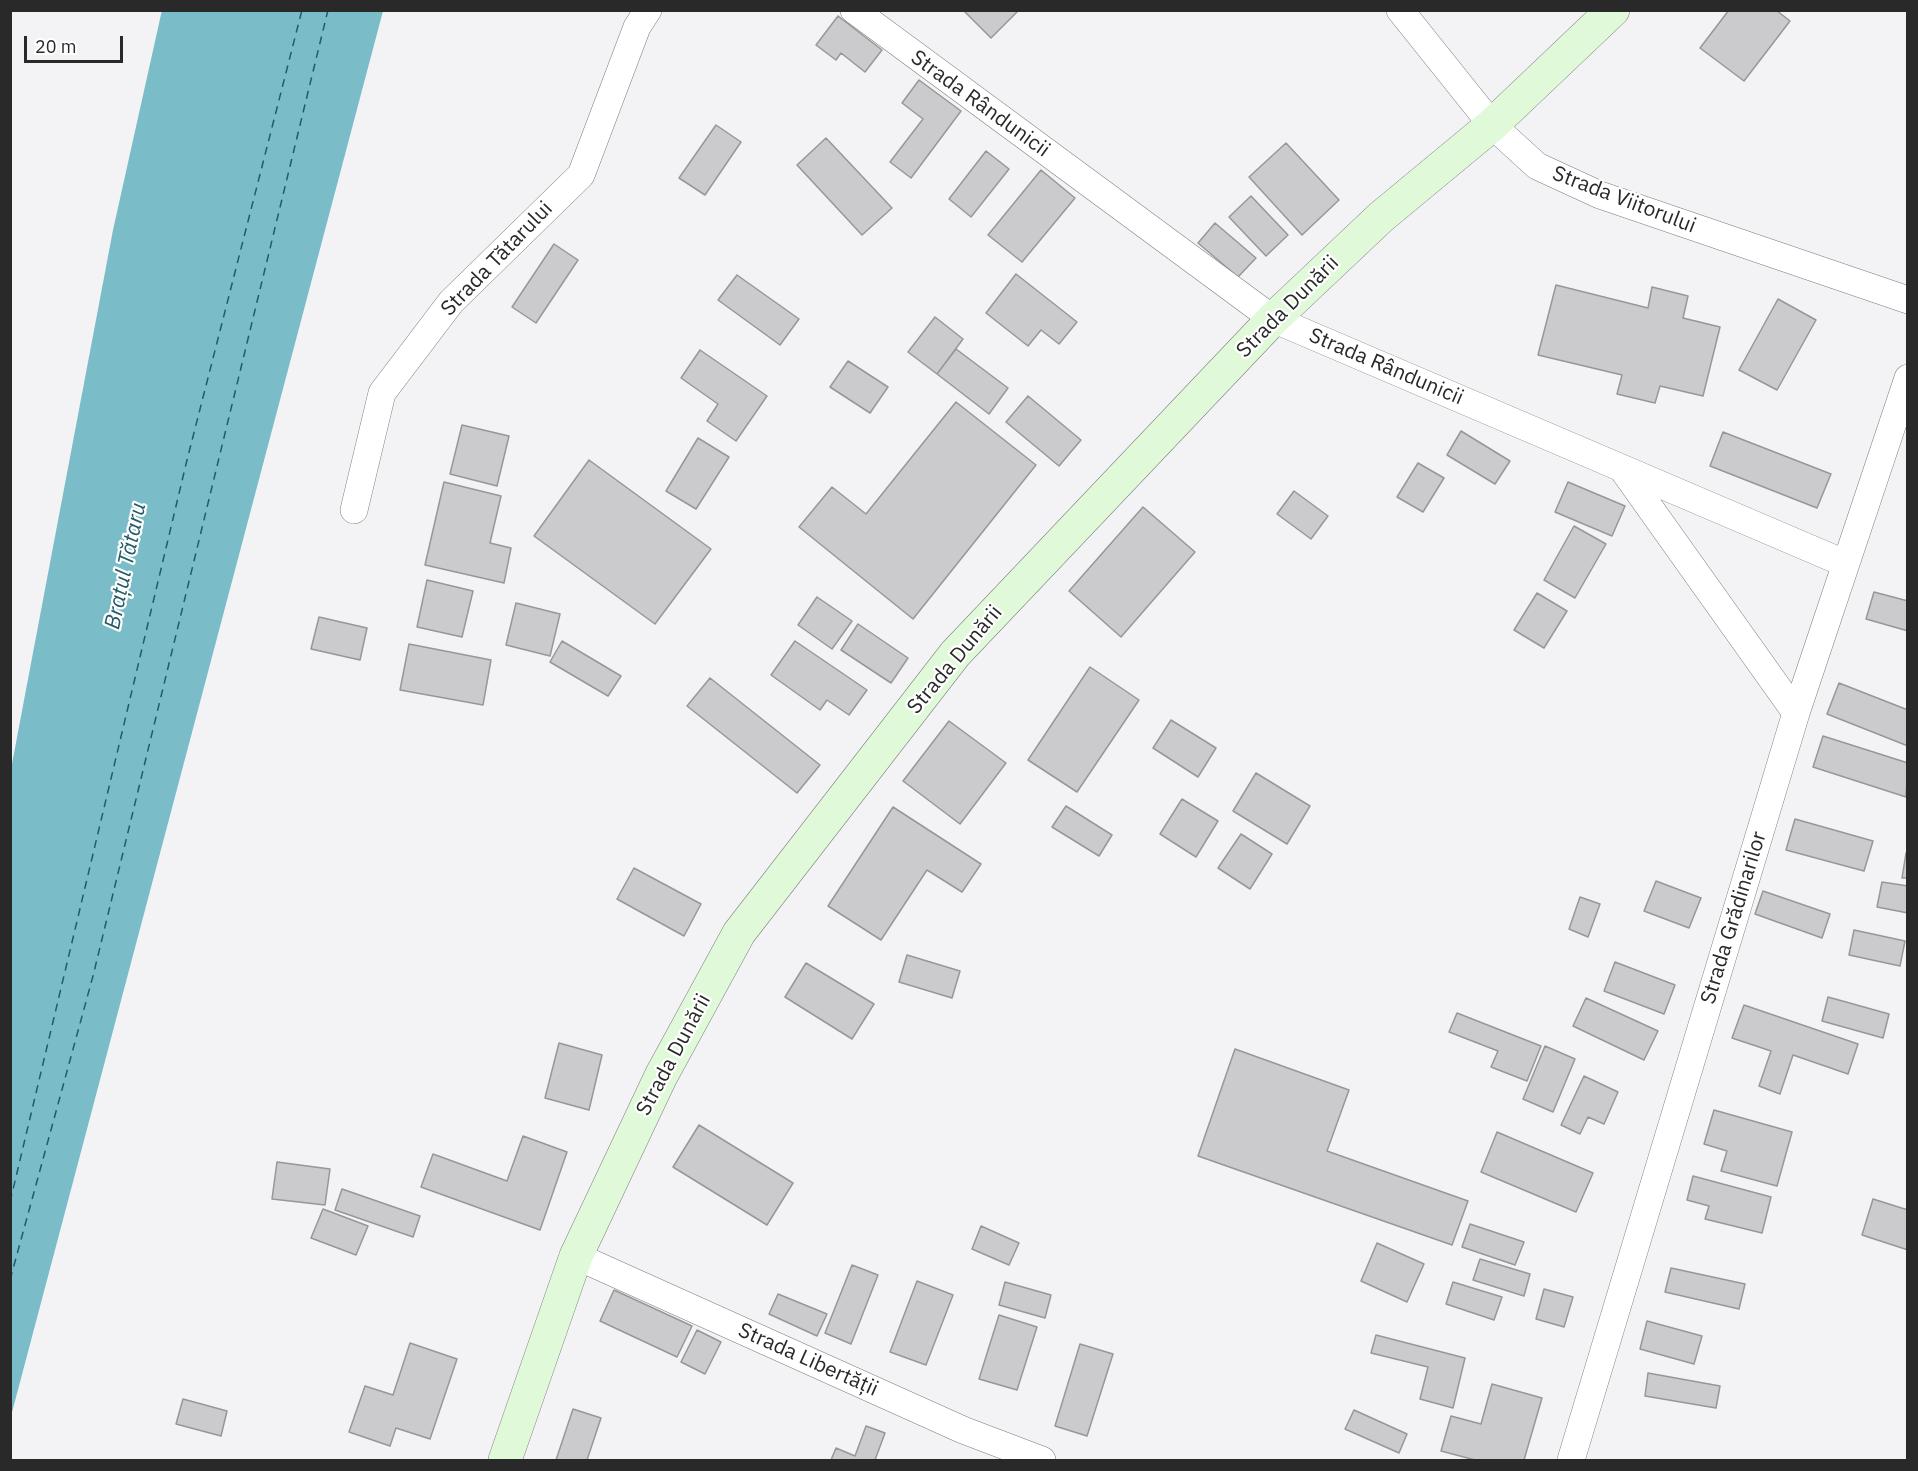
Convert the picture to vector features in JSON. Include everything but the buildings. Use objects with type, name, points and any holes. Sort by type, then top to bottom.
[{"type":"main road","name":"Strada Dunării","points":[[505,1461],[576,1256],[661,1076],[739,933],[955,654],[1273,319],[1381,217],[1492,125],[1613,10]]},
{"type":"street","name":"Strada Tătarului","points":[[354,510],[382,393],[451,302],[581,175],[637,27],[648,10]]},
{"type":"street","name":"Strada Rândunicii","points":[[854,10],[1273,319],[1844,563]]},
{"type":"street","name":"Strada Viitorului","points":[[1400,10],[1492,125],[1537,166],[1600,195],[1908,300]]},
{"type":"street","name":"Strada Grădinarilor","points":[[1571,1461],[1796,713],[1844,563],[1908,378]]},
{"type":"street","points":[[1623,469],[1796,713]]},
{"type":"street","name":"Strada Libertății","points":[[576,1256],[963,1430],[1042,1461]]},
{"type":"water","name":"Brațul Tătaru","points":[[162,10],[383,11],[11,1416],[11,769],[113,230]]},
{"type":"ferry route","points":[[10,1202],[187,460],[302,10]]},
{"type":"ferry route","points":[[10,1280],[93,976],[328,10]]}]
